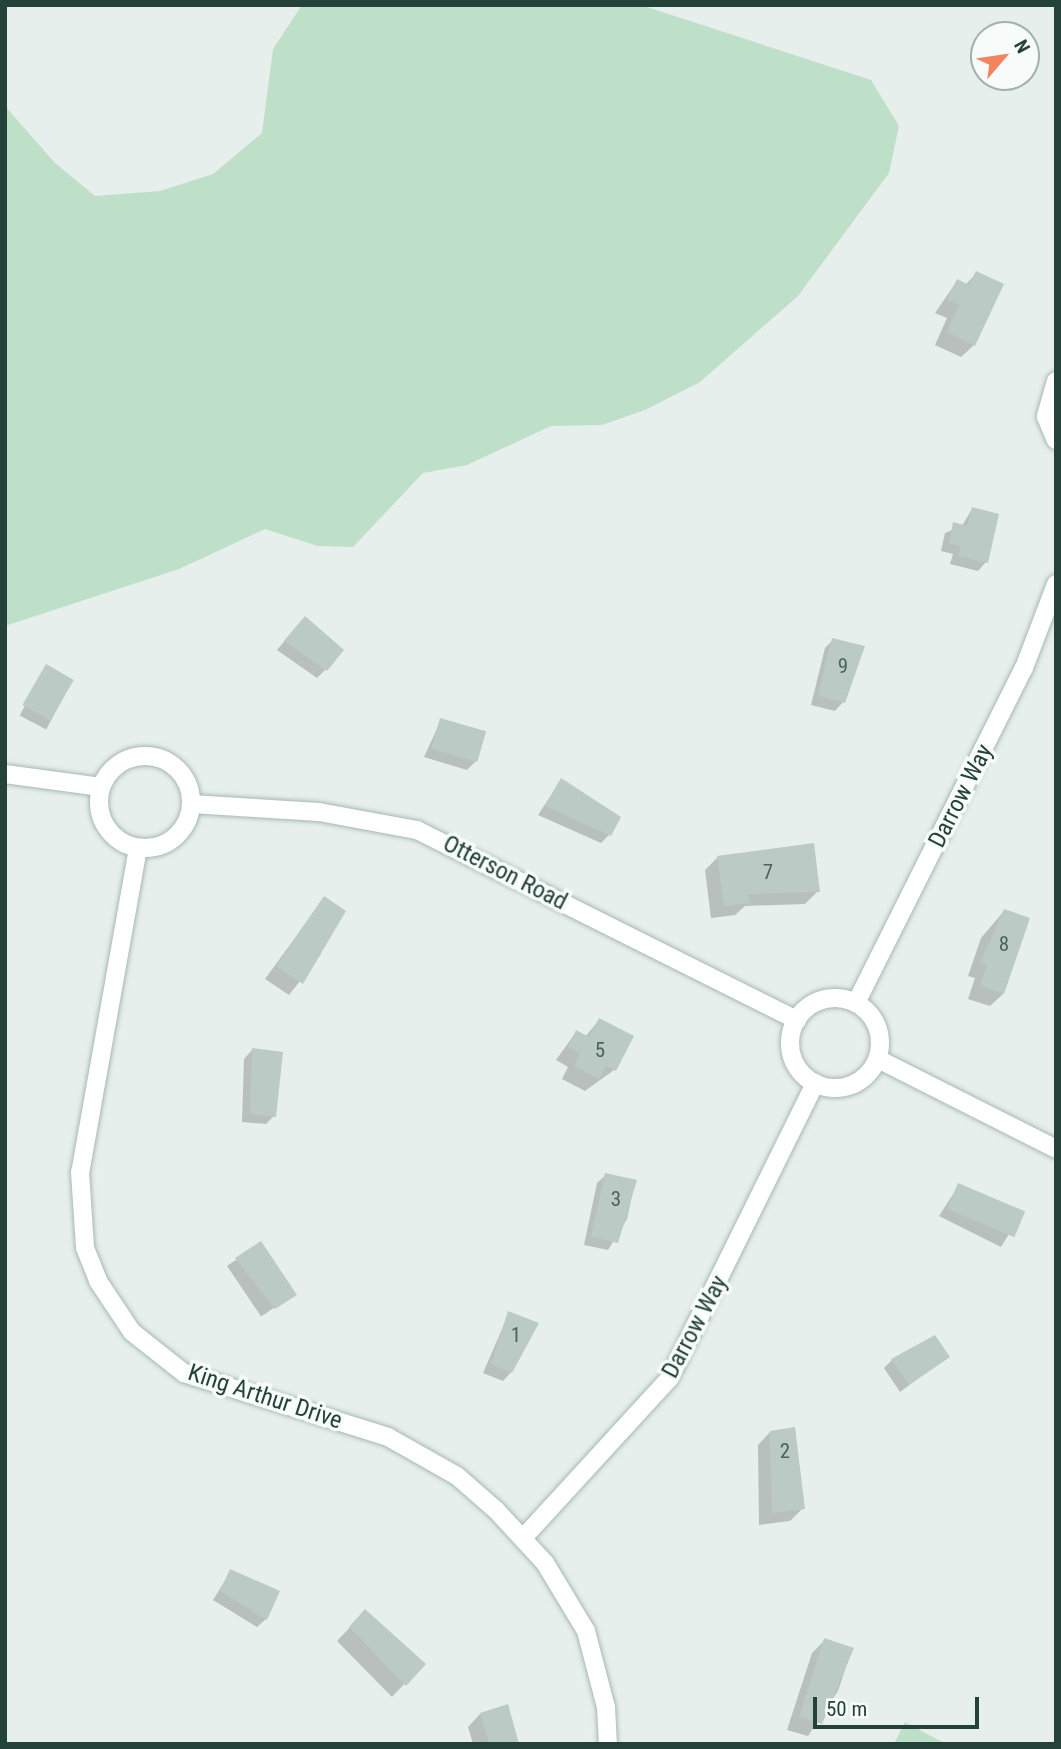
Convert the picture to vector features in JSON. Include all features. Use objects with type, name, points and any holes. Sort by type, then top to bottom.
[{"type":"street","points":[[1056,381],[1046,417],[1056,440]]},
{"type":"street","name":"Darrow Way","points":[[856,1003],[1024,668],[1056,584]]},
{"type":"street","points":[[146,756],[178,771],[191,804],[174,838],[138,848],[106,826],[102,787],[118,764],[146,756]]},
{"type":"street","points":[[5,774],[102,787]]},
{"type":"street","name":"Otterson Road","points":[[191,804],[319,812],[417,830],[797,1020]]},
{"type":"street","name":"King Arthur Drive","points":[[138,848],[80,1172],[85,1248],[111,1305],[159,1357],[184,1373],[412,1448],[457,1476],[524,1537],[586,1631],[606,1707],[608,1744]]},
{"type":"street","points":[[823,1000],[856,1003],[877,1027],[877,1059],[866,1076],[847,1087],[815,1083],[792,1056],[797,1020],[823,1000]]},
{"type":"street","points":[[877,1059],[1056,1149]]},
{"type":"street","name":"Darrow Way","points":[[524,1537],[669,1379],[815,1083]]},
{"type":"green space","points":[[302,5],[641,5],[871,80],[899,126],[889,173],[798,296],[700,382],[645,410],[602,425],[551,426],[467,465],[423,473],[353,547],[318,546],[265,529],[179,569],[5,626],[5,106],[55,163],[95,196],[160,191],[213,174],[262,133],[273,49]]},
{"type":"green space","points":[[905,1722],[946,1744],[894,1744]]},
{"type":"building","points":[[976,271],[1004,284],[975,346],[947,332],[959,305],[947,300],[957,279],[969,285]]},
{"type":"building","points":[[972,507],[999,514],[988,563],[958,556],[960,546],[949,543],[953,522],[967,526]]},
{"type":"building","points":[[305,616],[344,650],[327,671],[284,641]]},
{"type":"building","points":[[832,638],[865,646],[845,703],[818,696]]},
{"type":"building","points":[[46,664],[74,680],[50,721],[22,705]]},
{"type":"building","points":[[440,718],[486,731],[477,762],[431,749]]},
{"type":"building","points":[[561,778],[621,817],[611,836],[545,806]]},
{"type":"building","points":[[814,843],[820,892],[748,894],[750,903],[724,906],[717,856]]},
{"type":"building","points":[[324,896],[346,911],[303,984],[276,966]]},
{"type":"building","points":[[1004,909],[1030,918],[1004,994],[980,986],[987,965],[980,963]]},
{"type":"building","points":[[599,1018],[634,1036],[616,1071],[606,1066],[599,1079],[574,1066],[580,1054],[568,1047],[576,1030],[589,1037]]},
{"type":"building","points":[[252,1048],[283,1052],[276,1117],[250,1114]]},
{"type":"building","points":[[605,1173],[637,1180],[618,1243],[591,1237]]},
{"type":"building","points":[[958,1183],[1025,1212],[1014,1237],[947,1209]]},
{"type":"building","points":[[261,1241],[297,1295],[275,1309],[235,1258]]},
{"type":"building","points":[[508,1311],[539,1323],[512,1373],[491,1364]]},
{"type":"building","points":[[935,1335],[950,1357],[909,1385],[891,1359]]},
{"type":"building","points":[[795,1427],[805,1509],[772,1513],[770,1431]]},
{"type":"building","points":[[230,1569],[280,1591],[267,1620],[220,1591]]},
{"type":"building","points":[[365,1609],[426,1664],[406,1686],[349,1627]]},
{"type":"building","points":[[824,1638],[854,1648],[822,1724],[799,1717]]},
{"type":"building","points":[[508,1704],[519,1744],[489,1744],[480,1713]]}]
